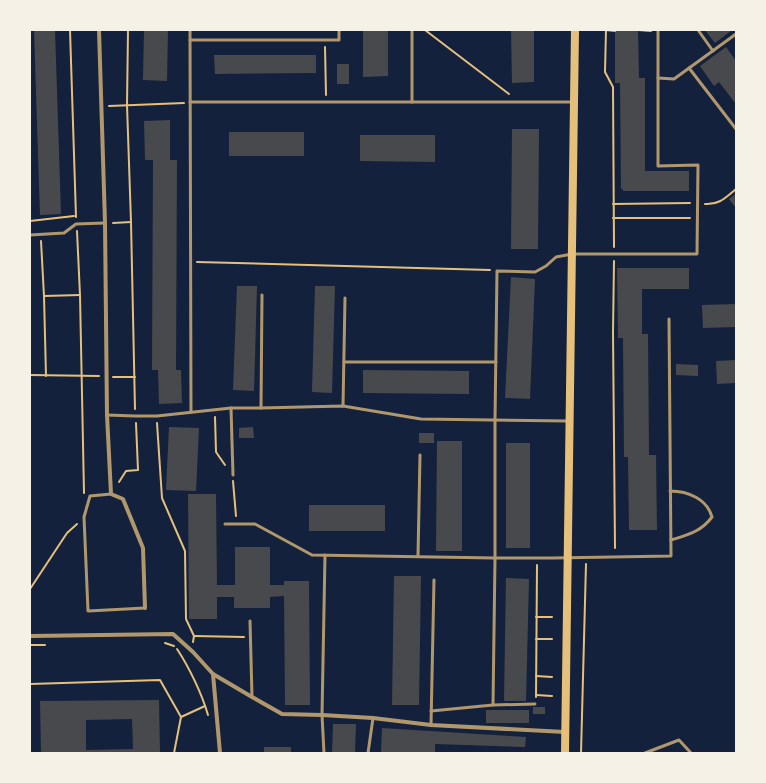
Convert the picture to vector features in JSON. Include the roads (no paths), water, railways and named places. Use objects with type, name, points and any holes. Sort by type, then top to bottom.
[{"type":"main road","points":[[565,753],[575,30]]},
{"type":"street","points":[[99,30],[105,223],[107,415],[111,494],[123,498],[143,548],[145,608]]},
{"type":"street","points":[[30,636],[174,634],[213,674],[282,714],[322,714],[431,725],[565,732]]},
{"type":"street","points":[[213,674],[220,753]]},
{"type":"lane","points":[[190,30],[191,412]]},
{"type":"lane","points":[[190,40],[339,40],[339,30]]},
{"type":"lane","points":[[412,30],[412,102]]},
{"type":"lane","points":[[493,705],[497,271],[535,272],[546,266],[556,257],[572,254],[697,254],[698,166],[658,166],[658,30]]},
{"type":"lane","points":[[698,30],[713,51]]},
{"type":"lane","points":[[658,78],[674,79],[736,34]]},
{"type":"lane","points":[[689,68],[736,129]]},
{"type":"lane","points":[[190,102],[574,102]]},
{"type":"lane","points":[[30,235],[64,233],[76,224],[105,223]]},
{"type":"lane","points":[[260,408],[262,295]]},
{"type":"lane","points":[[343,406],[345,298]]},
{"type":"lane","points":[[225,524],[255,524],[312,555],[495,558],[671,556],[669,318]]},
{"type":"lane","points":[[344,362],[496,362]]},
{"type":"lane","points":[[107,415],[156,416],[231,408],[343,406],[421,419],[569,421]]},
{"type":"lane","points":[[231,408],[233,475]]},
{"type":"lane","points":[[418,556],[420,455]]},
{"type":"lane","points":[[670,491],[679,491],[692,494],[710,511],[712,517],[696,532],[671,540]]},
{"type":"lane","points":[[111,494],[90,496],[84,517],[88,611],[145,608]]},
{"type":"lane","points":[[324,753],[322,714],[325,555]]},
{"type":"lane","points":[[431,725],[434,580]]},
{"type":"lane","points":[[250,621],[252,697]]},
{"type":"lane","points":[[431,711],[493,705],[535,704]]},
{"type":"lane","points":[[368,753],[373,718]]},
{"type":"lane","points":[[645,753],[679,740],[691,753]]}]
